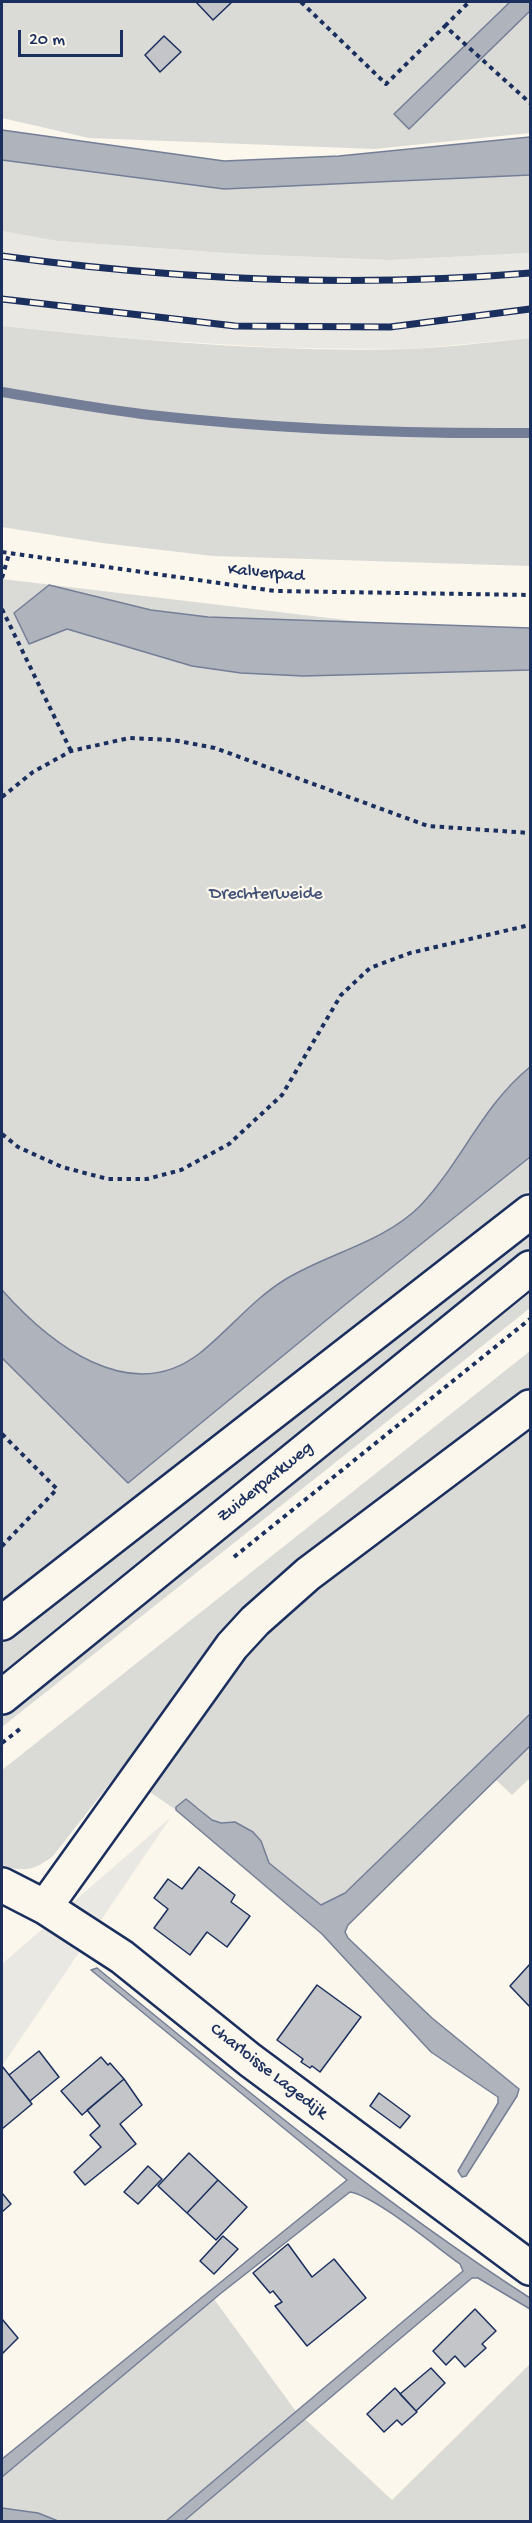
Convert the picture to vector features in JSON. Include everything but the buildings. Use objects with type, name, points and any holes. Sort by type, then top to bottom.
[{"type":"street","points":[[2,1623],[531,1212]]},
{"type":"street","name":"Zuiderparkweg","points":[[2,1696],[531,1268]]},
{"type":"street","points":[[45,1907],[232,1646],[255,1621],[373,1524],[531,1407]]},
{"type":"street","name":"Charloisse Lagedijk","points":[[2,1885],[45,1907],[122,1957],[250,2060],[531,2268]]},
{"type":"path","points":[[301,2],[386,84],[469,2]]},
{"type":"path","points":[[445,26],[531,103]]},
{"type":"path","name":"Kalverpad","points":[[2,552],[275,591],[531,595]]},
{"type":"path","points":[[2,578],[9,554]]},
{"type":"path","points":[[2,609],[71,751]]},
{"type":"path","points":[[2,797],[33,772],[71,751],[129,738],[173,740],[215,748],[428,826],[531,833]]},
{"type":"path","points":[[2,1134],[18,1147],[62,1167],[108,1179],[147,1179],[181,1170],[230,1144],[282,1095],[342,995],[370,968],[410,952],[531,925]]},
{"type":"path","name":"Zuiderparkweg","points":[[231,1559],[531,1318]]},
{"type":"path","points":[[2,1434],[57,1490],[2,1546]]},
{"type":"path","points":[[2,1743],[27,1723]]},
{"type":"shaded area","points":[[510,2],[530,2],[530,11],[409,129],[394,114]]},
{"type":"shaded area","points":[[2,130],[224,161],[339,156],[530,137],[530,175],[224,189],[2,160]]},
{"type":"shaded area","points":[[2,231],[57,241],[240,254],[390,260],[530,253],[530,338],[413,349],[284,348],[136,339],[2,326]]},
{"type":"shaded area","points":[[49,585],[151,610],[208,617],[530,628],[530,670],[303,676],[241,673],[192,666],[67,629],[29,644],[14,613]]},
{"type":"shaded area","points":[[530,1067],[530,1157],[128,1483],[2,1358],[2,1290],[43,1330],[67,1348],[92,1362],[119,1371],[146,1374],[173,1368],[200,1353],[252,1305],[286,1279],[374,1238],[407,1218],[436,1188],[499,1098]]},
{"type":"shaded area","points":[[530,1714],[530,1746],[348,1925],[345,1932],[348,1938],[432,2018],[519,2089],[517,2096],[466,2176],[462,2177],[458,2171],[498,2103],[498,2097],[431,2052],[322,1934],[176,1810],[176,1807],[186,1799],[212,1820],[221,1823],[235,1822],[253,1832],[261,1841],[269,1863],[321,1905],[345,1893]]},
{"type":"shaded area","points":[[171,1817],[2,2066],[2,1964]]},
{"type":"shaded area","points":[[97,1968],[309,2139],[417,2221],[530,2298],[530,2309],[478,2278],[472,2278],[184,2521],[166,2521],[463,2271],[460,2264],[405,2223],[374,2203],[350,2192],[220,2294],[2,2477],[2,2459],[347,2180],[91,1970]]},
{"type":"shaded area","points":[[2,2508],[38,2513],[58,2521],[2,2521]]},
{"type":"green space","points":[[2,2],[530,2],[530,133],[374,149],[89,138],[2,118]]},
{"type":"green space","points":[[2,160],[462,176],[530,175],[530,253],[390,260],[240,254],[57,241],[2,231]]},
{"type":"green space","points":[[2,326],[155,340],[309,349],[412,349],[530,338],[530,566],[213,556],[102,543],[2,527]]},
{"type":"green space","name":"Drechterweide","points":[[2,579],[530,642],[530,1148],[378,1277],[530,1157],[530,1190],[369,1321],[2,1606]]},
{"type":"green space","points":[[530,1223],[530,1249],[2,1675],[2,1639]]},
{"type":"green space","points":[[530,1293],[530,1308],[2,1727],[2,1712]]},
{"type":"green space","points":[[530,1351],[530,1388],[275,1578],[243,1608],[182,1691],[53,1856],[29,1869],[16,1869],[2,1865],[2,1770]]},
{"type":"green space","points":[[530,1425],[530,1713],[339,1898],[321,1905],[269,1863],[235,1822],[221,1823],[212,1820],[198,1807],[176,1807],[176,1810],[147,1790],[254,1635]]},
{"type":"green space","points":[[530,1746],[530,1778],[512,1795],[496,1780]]},
{"type":"green space","points":[[214,2299],[297,2413],[166,2521],[58,2521],[38,2513],[2,2508],[2,2477]]},
{"type":"green space","points":[[530,2364],[530,2521],[184,2522],[305,2419],[392,2500]]},
{"type":"waterway","points":[[2,392],[131,413],[244,424],[435,433],[530,433]]},
{"type":"railway","points":[[2,256],[134,271],[266,279],[398,280],[530,273]]},
{"type":"railway","points":[[2,299],[235,326],[390,327],[530,309]]}]
